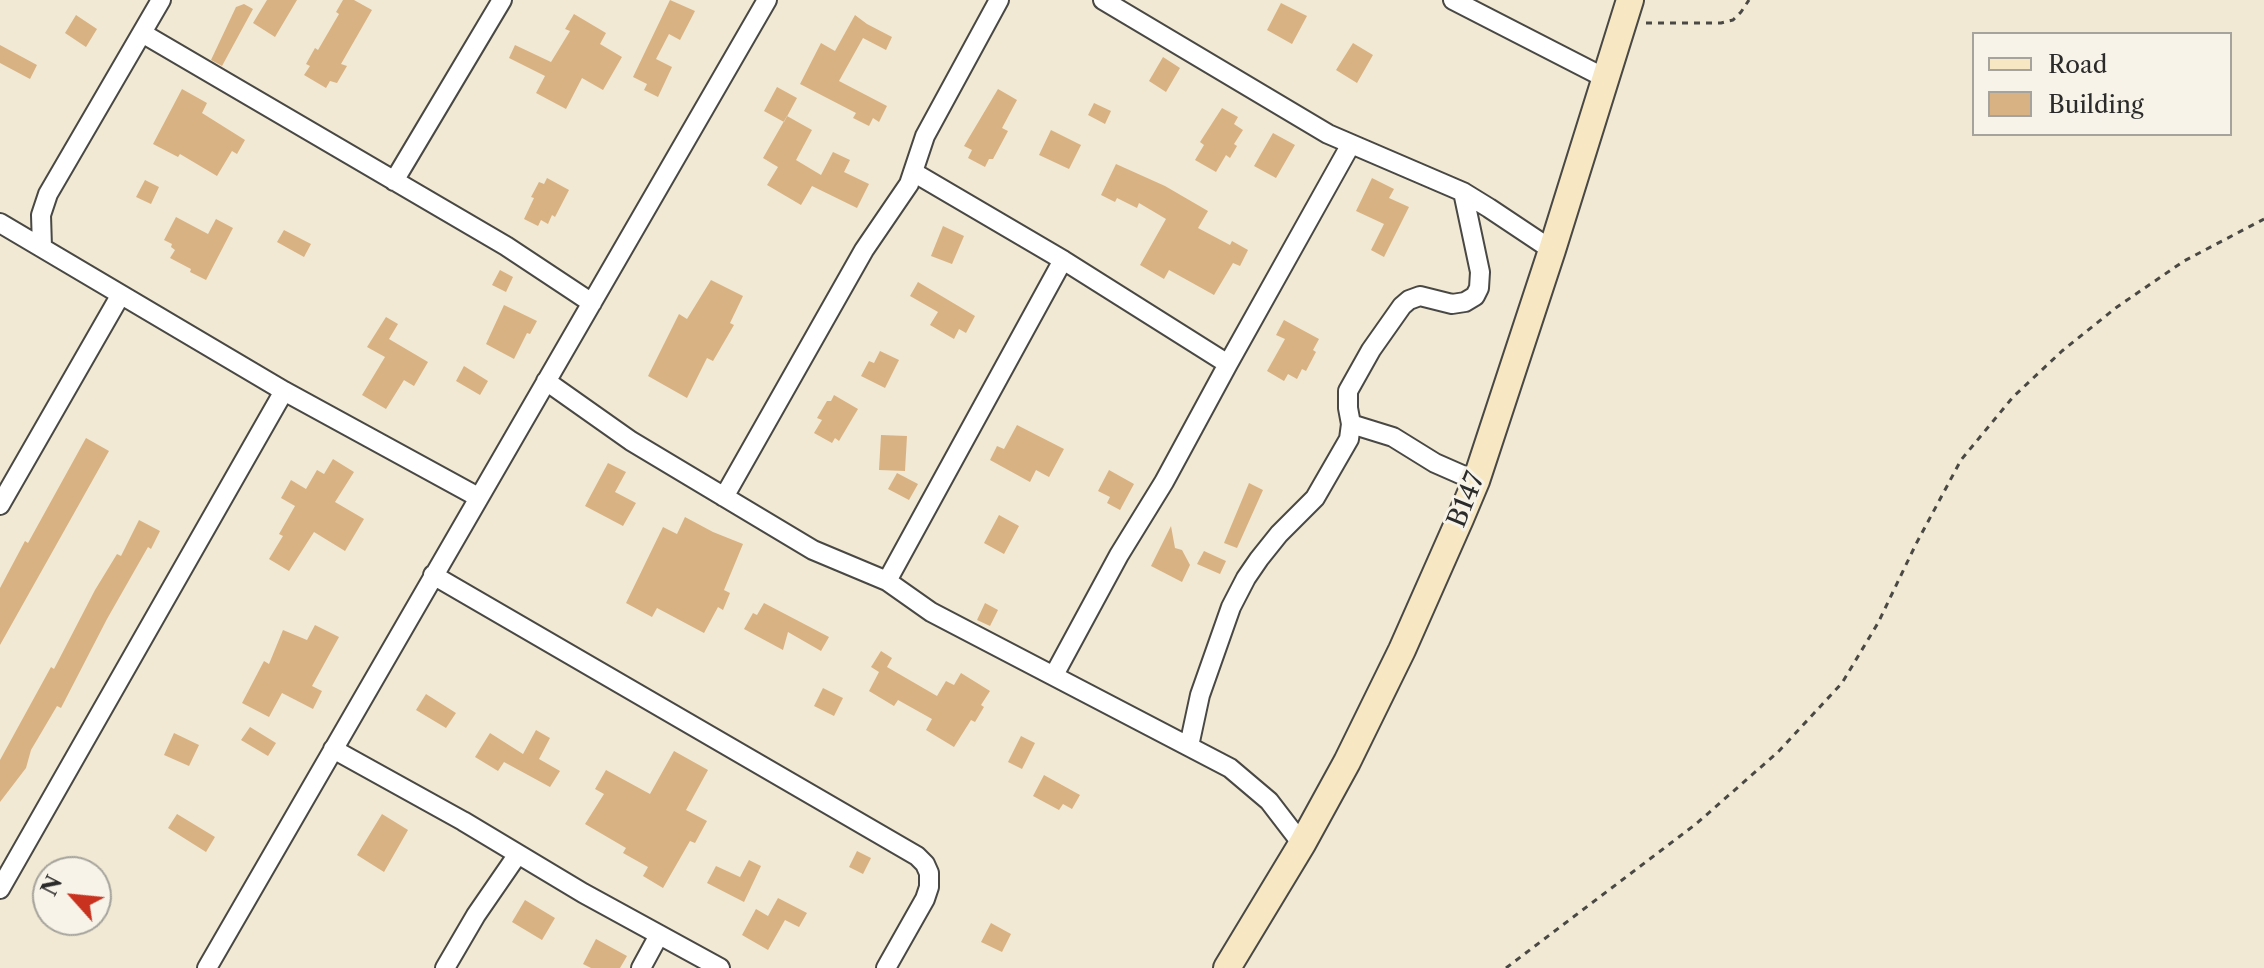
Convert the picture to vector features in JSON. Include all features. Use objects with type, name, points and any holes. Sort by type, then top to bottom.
[{"type":"main road","name":"B147","points":[[1227,968],[1347,762],[1402,650],[1476,481],[1626,12]]},
{"type":"street","points":[[42,247],[41,215],[48,194],[161,0]]},
{"type":"street","points":[[394,181],[502,0]]},
{"type":"street","points":[[207,968],[767,0]]},
{"type":"street","points":[[724,497],[864,250],[898,201],[913,172],[925,136],[999,0]]},
{"type":"street","points":[[1103,0],[1315,126],[1463,192],[1552,250]]},
{"type":"street","points":[[1453,0],[1605,78]]},
{"type":"street","points":[[142,33],[519,254],[592,303]]},
{"type":"street","points":[[1054,675],[1351,144]]},
{"type":"street","points":[[913,172],[1063,260],[1228,364]]},
{"type":"street","points":[[1189,746],[1200,695],[1236,596],[1279,534],[1315,498],[1349,439],[1348,391],[1371,350],[1409,300],[1420,296],[1452,304],[1465,302],[1475,296],[1479,288],[1480,272],[1463,192]]},
{"type":"street","points":[[0,223],[284,391],[478,497]]},
{"type":"street","points":[[887,581],[1063,260]]},
{"type":"street","points":[[0,505],[120,296]]},
{"type":"street","points":[[546,381],[631,441],[813,550],[887,581],[931,612],[1230,768],[1269,801],[1302,844]]},
{"type":"street","points":[[3,877],[284,391]]},
{"type":"street","points":[[1351,424],[1393,437],[1435,463],[1476,481]]},
{"type":"street","points":[[433,575],[917,856],[929,873],[929,887],[886,968]]},
{"type":"street","points":[[333,749],[720,968]]},
{"type":"street","points":[[445,968],[476,915],[518,854]]},
{"type":"street","points":[[641,968],[659,935]]},
{"type":"path","points":[[1626,12],[1721,23],[1733,20],[1749,0]]},
{"type":"path","points":[[1506,968],[1696,824],[1778,752],[1842,683],[1878,623],[1961,460],[2013,397],[2062,351],[2117,307],[2184,261],[2264,219]]},
{"type":"building","points":[[267,0],[297,0],[275,37],[253,23]]},
{"type":"building","points":[[343,0],[354,0],[372,10],[341,64],[347,66],[337,83],[330,81],[326,88],[304,75],[310,66],[306,64],[339,14],[336,12]]},
{"type":"building","points":[[670,0],[695,11],[680,40],[669,34],[656,59],[672,67],[658,97],[644,90],[647,84],[633,77]]},
{"type":"building","points":[[1281,3],[1307,16],[1292,44],[1267,30]]},
{"type":"building","points":[[244,4],[253,9],[222,66],[211,60],[236,7]]},
{"type":"building","points":[[574,14],[606,33],[600,44],[622,57],[603,90],[582,78],[566,109],[536,93],[545,76],[509,58],[515,45],[551,62],[570,31],[565,29]]},
{"type":"building","points":[[76,15],[97,29],[86,47],[65,33]]},
{"type":"building","points":[[855,15],[892,37],[886,50],[863,38],[839,81],[887,106],[879,122],[873,118],[869,126],[853,118],[856,113],[800,84],[821,43],[835,51]]},
{"type":"building","points":[[1353,43],[1373,55],[1357,83],[1336,70]]},
{"type":"building","points":[[0,45],[37,65],[30,79],[0,63]]},
{"type":"building","points":[[1163,57],[1180,68],[1166,92],[1149,81]]},
{"type":"building","points":[[777,87],[797,98],[784,122],[764,111]]},
{"type":"building","points":[[182,89],[207,103],[202,113],[245,140],[237,154],[232,151],[217,176],[180,154],[178,157],[153,144]]},
{"type":"building","points":[[998,89],[1017,100],[1002,128],[1008,131],[993,159],[989,159],[985,167],[968,158],[972,150],[964,146]]},
{"type":"building","points":[[1094,103],[1111,111],[1105,124],[1088,115]]},
{"type":"building","points":[[1222,108],[1238,117],[1234,124],[1243,130],[1230,158],[1226,155],[1216,172],[1195,160],[1204,145],[1200,142]]},
{"type":"building","points":[[787,116],[812,130],[796,160],[821,175],[833,152],[850,160],[844,172],[869,184],[857,208],[812,186],[801,205],[767,185],[778,167],[763,158]]},
{"type":"building","points":[[1051,130],[1081,145],[1069,169],[1039,155]]},
{"type":"building","points":[[1273,133],[1295,145],[1276,178],[1254,166]]},
{"type":"building","points":[[1116,164],[1165,186],[1208,211],[1198,228],[1230,245],[1232,241],[1248,250],[1240,266],[1233,263],[1214,295],[1169,270],[1164,279],[1140,265],[1166,219],[1139,203],[1137,208],[1117,198],[1115,202],[1101,195]]},
{"type":"building","points":[[547,178],[569,190],[555,217],[552,215],[548,224],[541,220],[538,226],[524,219],[539,182],[544,184]]},
{"type":"building","points":[[1372,178],[1394,189],[1389,198],[1409,207],[1384,257],[1371,250],[1384,224],[1356,211]]},
{"type":"building","points":[[145,180],[159,187],[151,204],[136,197]]},
{"type":"building","points":[[176,217],[208,234],[216,219],[233,228],[206,280],[170,258],[175,250],[172,244],[164,240]]},
{"type":"building","points":[[943,226],[964,236],[952,264],[931,256]]},
{"type":"building","points":[[284,230],[311,244],[304,257],[277,242]]},
{"type":"building","points":[[500,270],[513,277],[506,292],[492,285]]},
{"type":"building","points":[[711,280],[743,296],[730,323],[734,325],[713,361],[707,358],[687,398],[648,376],[679,314],[687,319]]},
{"type":"building","points":[[918,282],[975,316],[966,333],[959,329],[954,339],[930,325],[938,312],[910,296]]},
{"type":"building","points":[[504,305],[537,321],[514,359],[486,344]]},
{"type":"building","points":[[386,317],[398,324],[389,339],[428,362],[414,386],[404,380],[386,409],[362,395],[385,357],[367,347]]},
{"type":"building","points":[[1284,320],[1319,339],[1306,371],[1302,369],[1297,379],[1288,374],[1284,381],[1267,371],[1285,339],[1276,335]]},
{"type":"building","points":[[880,351],[899,360],[885,388],[861,376],[869,361],[874,363]]},
{"type":"building","points":[[464,366],[488,381],[480,395],[456,381]]},
{"type":"building","points":[[834,395],[858,409],[839,441],[835,438],[832,443],[814,433],[822,420],[817,418]]},
{"type":"building","points":[[1017,425],[1064,449],[1049,477],[1036,470],[1030,482],[990,460],[997,446],[1004,449]]},
{"type":"building","points":[[881,435],[907,436],[905,471],[879,470]]},
{"type":"building","points":[[86,438],[109,451],[0,645],[0,588]]},
{"type":"building","points":[[333,459],[354,472],[335,502],[364,519],[345,551],[314,532],[289,571],[269,559],[283,536],[279,534],[295,506],[281,498],[291,480],[306,489],[317,470],[324,474]]},
{"type":"building","points":[[608,463],[626,472],[615,492],[636,503],[623,526],[585,506]]},
{"type":"building","points":[[1109,470],[1134,484],[1120,510],[1107,503],[1110,497],[1098,491]]},
{"type":"building","points":[[897,473],[918,484],[909,500],[888,489]]},
{"type":"building","points":[[1249,483],[1263,490],[1237,548],[1224,543]]},
{"type":"building","points":[[999,515],[1019,526],[1004,554],[984,543]]},
{"type":"building","points":[[685,517],[743,544],[724,590],[730,593],[723,610],[718,607],[704,633],[657,608],[652,617],[626,603],[663,527],[677,534]]},
{"type":"building","points":[[139,520],[160,531],[107,619],[61,708],[57,706],[31,750],[26,768],[0,802],[0,760],[51,667],[54,669],[95,590],[117,554],[121,556]]},
{"type":"building","points":[[1171,526],[1175,548],[1182,550],[1190,565],[1182,582],[1151,566]]},
{"type":"building","points":[[1204,551],[1226,561],[1220,574],[1197,564]]},
{"type":"building","points":[[764,603],[829,637],[821,651],[788,632],[783,650],[744,629],[753,613],[757,615]]},
{"type":"building","points":[[985,603],[998,610],[990,626],[977,620]]},
{"type":"building","points":[[315,625],[339,637],[312,686],[322,691],[313,709],[282,693],[269,717],[242,703],[264,661],[269,664],[283,630],[307,640]]},
{"type":"building","points":[[881,651],[892,658],[887,667],[937,696],[946,681],[954,685],[961,673],[990,691],[975,722],[971,720],[954,747],[926,730],[932,719],[898,700],[894,706],[869,691],[879,672],[871,667]]},
{"type":"building","points":[[823,688],[843,698],[834,716],[814,706]]},
{"type":"building","points":[[426,694],[456,713],[446,728],[416,710]]},
{"type":"building","points":[[250,727],[276,743],[268,756],[241,740]]},
{"type":"building","points":[[536,730],[550,738],[539,759],[560,771],[550,787],[504,762],[498,771],[475,757],[490,733],[523,754]]},
{"type":"building","points":[[174,733],[199,745],[189,766],[164,755]]},
{"type":"building","points":[[1021,736],[1035,743],[1022,769],[1008,762]]},
{"type":"building","points":[[674,751],[708,770],[686,810],[707,821],[695,843],[690,841],[663,888],[643,876],[648,867],[623,853],[626,848],[585,824],[604,794],[595,789],[606,770],[650,794]]},
{"type":"building","points":[[1044,775],[1080,795],[1072,809],[1063,804],[1059,810],[1033,796]]},
{"type":"building","points":[[177,814],[215,837],[206,852],[168,828]]},
{"type":"building","points":[[382,814],[408,830],[384,872],[357,855]]},
{"type":"building","points":[[857,851],[871,858],[863,874],[849,867]]},
{"type":"building","points":[[749,860],[761,866],[744,902],[707,883],[716,866],[740,877]]},
{"type":"building","points":[[778,898],[807,913],[799,927],[785,920],[768,950],[742,935],[756,909],[768,916]]},
{"type":"building","points":[[525,900],[555,918],[542,940],[512,922]]},
{"type":"building","points":[[991,923],[1011,934],[1002,952],[981,942]]},
{"type":"building","points":[[596,939],[627,956],[620,968],[591,968],[583,964]]}]
